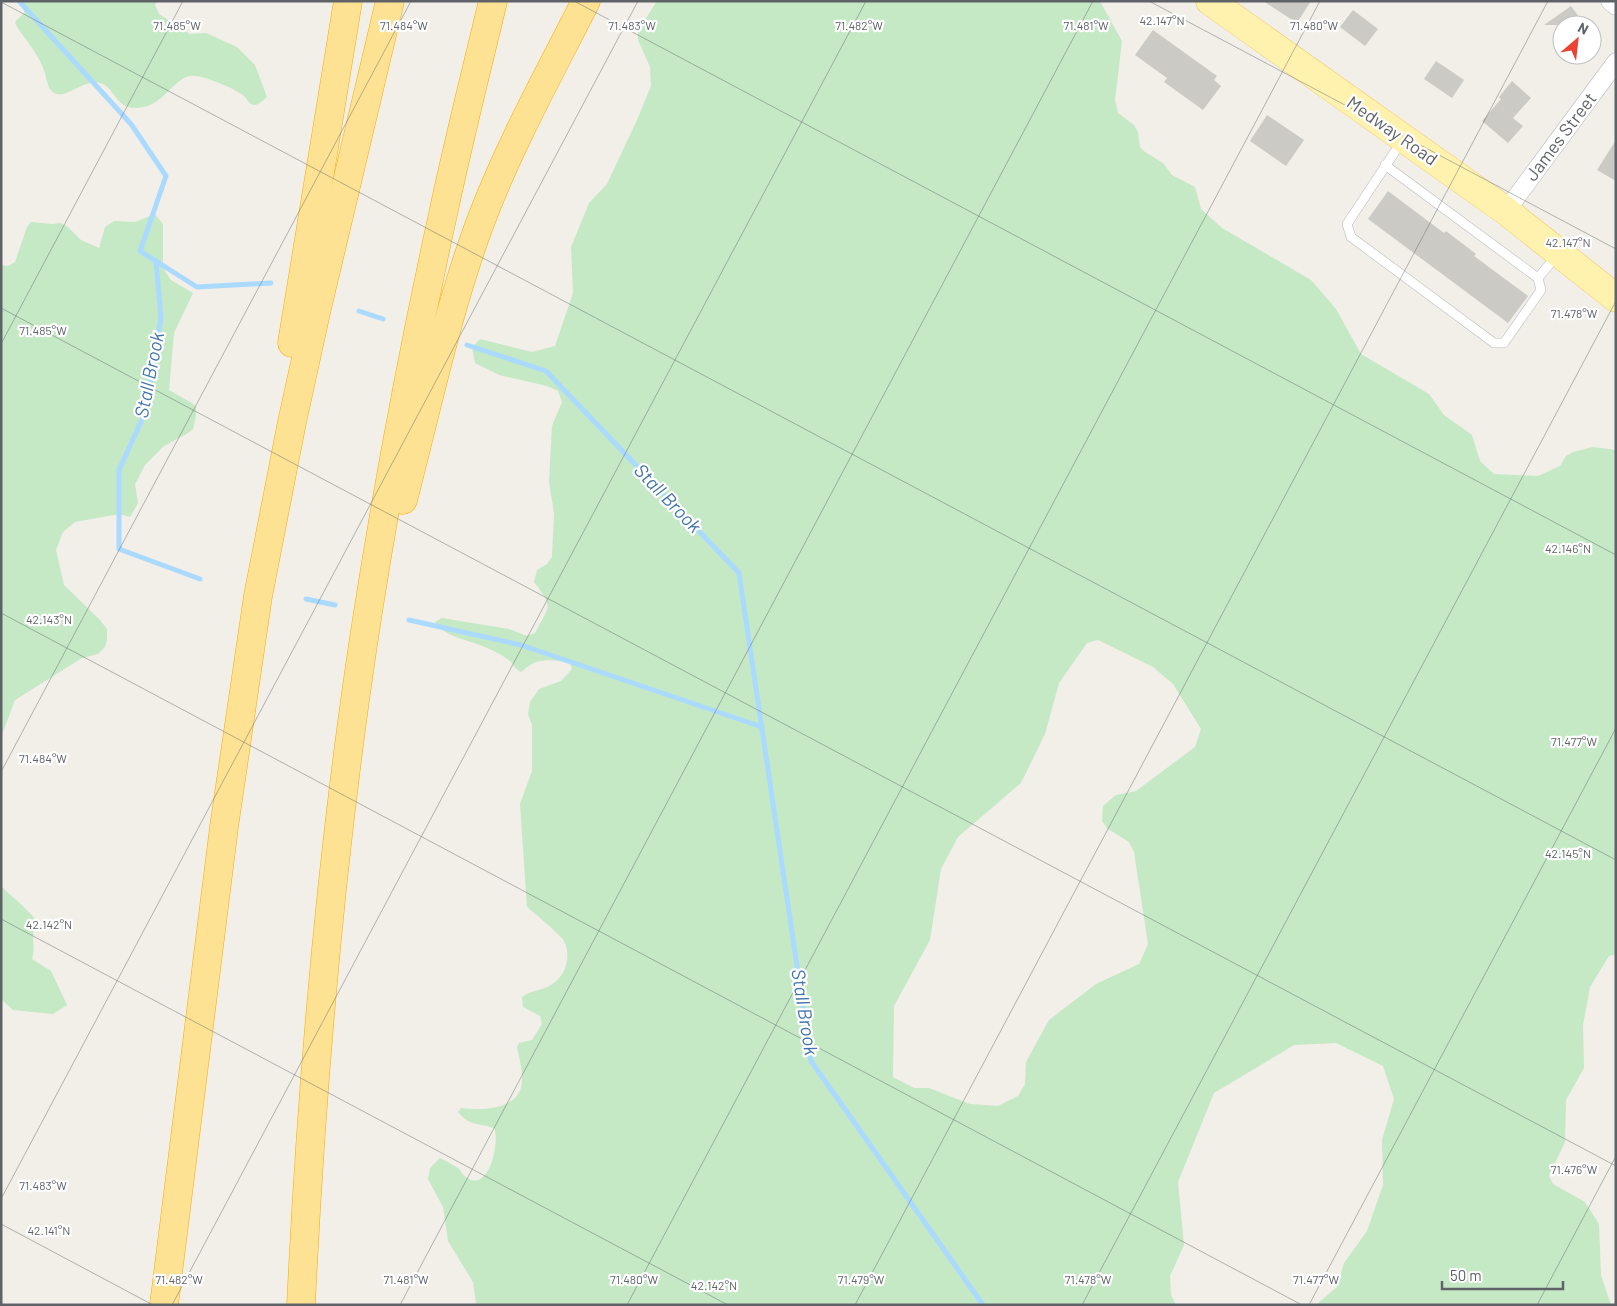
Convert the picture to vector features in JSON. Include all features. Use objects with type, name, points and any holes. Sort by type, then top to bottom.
[{"type":"highway","points":[[164,1305],[227,808],[293,336],[348,1]]},
{"type":"highway","points":[[258,596],[292,422],[317,308],[390,1]]},
{"type":"highway","points":[[301,1305],[319,1016],[343,793],[360,668],[381,535],[416,342],[444,210],[493,1]]},
{"type":"highway","points":[[360,668],[451,316],[475,238],[504,165],[586,1]]},
{"type":"main road","name":"Medway Road","points":[[1210,1],[1506,211],[1616,298]]},
{"type":"street","points":[[1610,1],[1616,6]]},
{"type":"street","name":"James Street","points":[[1506,211],[1616,62]]},
{"type":"lane","points":[[1385,166],[1538,278],[1541,290],[1504,343],[1494,343],[1351,237],[1347,224],[1385,166],[1403,139]]},
{"type":"lane","points":[[1538,278],[1565,259]]},
{"type":"green space","points":[[15,1],[157,1],[155,5],[159,14],[190,34],[206,33],[237,47],[255,65],[267,97],[254,105],[243,95],[230,88],[205,78],[193,76],[179,81],[157,101],[143,107],[134,108],[121,103],[110,89],[100,83],[87,84],[64,94],[54,93],[49,86],[40,61],[17,27],[15,22],[24,13],[24,6]]},
{"type":"green space","points":[[657,1],[1100,1],[1122,41],[1115,100],[1118,113],[1134,125],[1138,132],[1140,147],[1163,163],[1172,175],[1195,187],[1201,209],[1222,228],[1311,280],[1336,309],[1361,354],[1429,394],[1444,415],[1472,435],[1480,461],[1494,474],[1538,476],[1560,466],[1566,456],[1573,452],[1593,447],[1616,450],[1616,954],[1609,956],[1590,987],[1583,1025],[1584,1068],[1566,1100],[1565,1142],[1549,1176],[1553,1184],[1585,1202],[1599,1224],[1601,1275],[1611,1305],[1316,1305],[1337,1287],[1344,1263],[1367,1231],[1383,1185],[1382,1140],[1394,1099],[1383,1066],[1336,1043],[1294,1045],[1214,1093],[1178,1182],[1184,1245],[1170,1276],[1171,1295],[1176,1305],[475,1305],[473,1282],[448,1241],[443,1207],[428,1179],[430,1168],[440,1158],[458,1168],[469,1179],[476,1180],[483,1177],[488,1171],[496,1143],[494,1128],[470,1122],[458,1112],[461,1108],[499,1107],[515,1098],[520,1091],[522,1082],[517,1047],[519,1043],[532,1040],[542,1024],[540,1016],[523,1007],[522,997],[551,985],[560,977],[566,966],[567,954],[564,941],[527,907],[520,804],[532,771],[532,725],[528,714],[530,702],[539,689],[561,681],[572,669],[570,664],[545,661],[534,663],[521,672],[502,656],[481,645],[445,632],[435,622],[442,618],[509,629],[527,636],[535,633],[547,611],[548,606],[545,597],[534,582],[537,570],[547,564],[552,557],[554,513],[549,482],[552,426],[562,402],[558,391],[547,386],[499,375],[475,363],[472,347],[480,339],[532,352],[555,346],[573,293],[571,247],[589,203],[607,184],[651,86],[650,67],[638,40],[638,31]],"holes":[[[1098,640],[1153,667],[1173,684],[1201,729],[1195,747],[1136,791],[1116,795],[1103,806],[1102,821],[1108,829],[1129,842],[1134,852],[1148,944],[1139,964],[1096,984],[1049,1020],[1026,1062],[1025,1084],[1018,1096],[998,1106],[970,1104],[929,1088],[914,1088],[893,1077],[894,1006],[930,940],[941,869],[958,837],[1021,783],[1045,734],[1059,683],[1087,643]]]},
{"type":"green space","points":[[155,214],[163,224],[163,268],[171,280],[193,293],[174,333],[169,390],[196,407],[193,429],[164,446],[145,465],[135,484],[138,503],[130,517],[119,514],[75,522],[63,532],[56,550],[64,585],[107,629],[105,647],[98,654],[82,658],[15,700],[1,737],[1,265],[8,266],[15,262],[27,227],[31,222],[61,223],[81,240],[99,248],[105,227],[114,221],[135,222]]},
{"type":"green space","points":[[1,886],[35,920],[32,959],[51,971],[67,1005],[53,1014],[13,1010],[1,999]]},
{"type":"building","points":[[1263,1],[1311,1],[1297,23]]},
{"type":"building","points":[[1571,6],[1578,15],[1558,15]]},
{"type":"building","points":[[1353,10],[1378,29],[1365,46],[1340,27]]},
{"type":"building","points":[[1552,19],[1552,25],[1544,25]]},
{"type":"building","points":[[1153,30],[1217,76],[1214,80],[1221,86],[1203,110],[1164,82],[1167,78],[1135,55]]},
{"type":"building","points":[[1436,61],[1464,80],[1452,98],[1424,79]]},
{"type":"building","points":[[1512,81],[1531,98],[1513,118],[1523,126],[1508,143],[1482,121],[1501,99],[1499,97]]},
{"type":"building","points":[[1267,115],[1304,140],[1286,166],[1250,141]]},
{"type":"building","points":[[1616,140],[1616,181],[1597,170]]},
{"type":"building","points":[[1388,191],[1444,233],[1446,231],[1476,254],[1474,256],[1528,296],[1508,323],[1368,219]]},
{"type":"waterway","name":"Stall Brook","points":[[19,1],[131,124],[166,176],[140,251],[197,287],[271,283]]},
{"type":"waterway","name":"Stall Brook","points":[[156,261],[161,318],[145,413],[119,470],[119,549],[200,579]]},
{"type":"waterway","name":"Stall Brook","points":[[359,311],[383,319]]},
{"type":"waterway","name":"Stall Brook","points":[[467,345],[546,371],[739,573],[811,1061],[983,1305]]},
{"type":"waterway","name":"Stall Brook","points":[[306,599],[335,605]]},
{"type":"waterway","name":"Stall Brook","points":[[409,620],[521,645],[762,727]]}]
